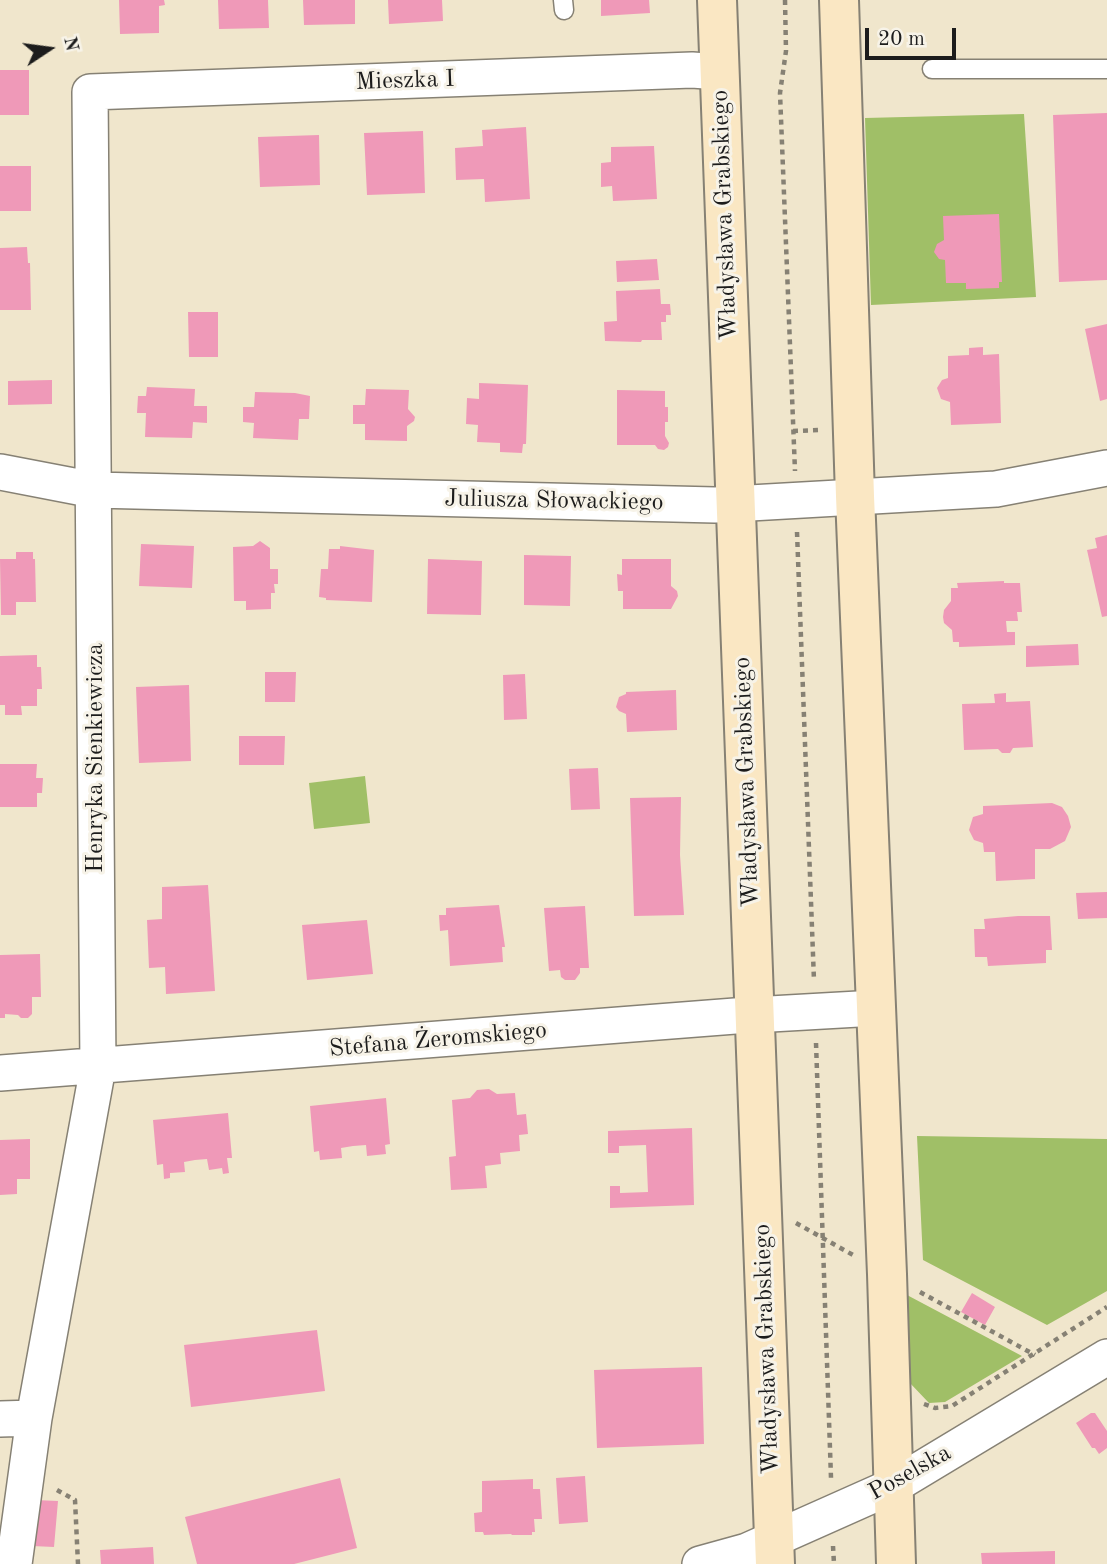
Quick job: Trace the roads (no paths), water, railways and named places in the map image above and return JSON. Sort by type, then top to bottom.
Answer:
[{"type":"street","name":"Władysława Grabskiego","points":[[717,0],[775,1552]]},
{"type":"street","points":[[839,0],[855,496],[876,1008],[901,1282],[892,1486],[895,1564]]},
{"type":"street","name":"Mieszka I","points":[[90,92],[692,70],[720,72]]},
{"type":"street","name":"Henryka Sienkiewicza","points":[[14,1564],[26,1471],[17,1418],[98,1067],[90,92]]},
{"type":"street","name":"Juliusza Słowackiego","points":[[0,472],[94,490],[688,504],[996,489],[1107,468]]},
{"type":"street","name":"Stefana Żeromskiego","points":[[0,1073],[876,1008]]},
{"type":"street","name":"Poselska","points":[[701,1564],[747,1551],[775,1552],[832,1514],[892,1486],[1107,1357]]},
{"type":"lane","points":[[932,69],[1107,69]]}]
